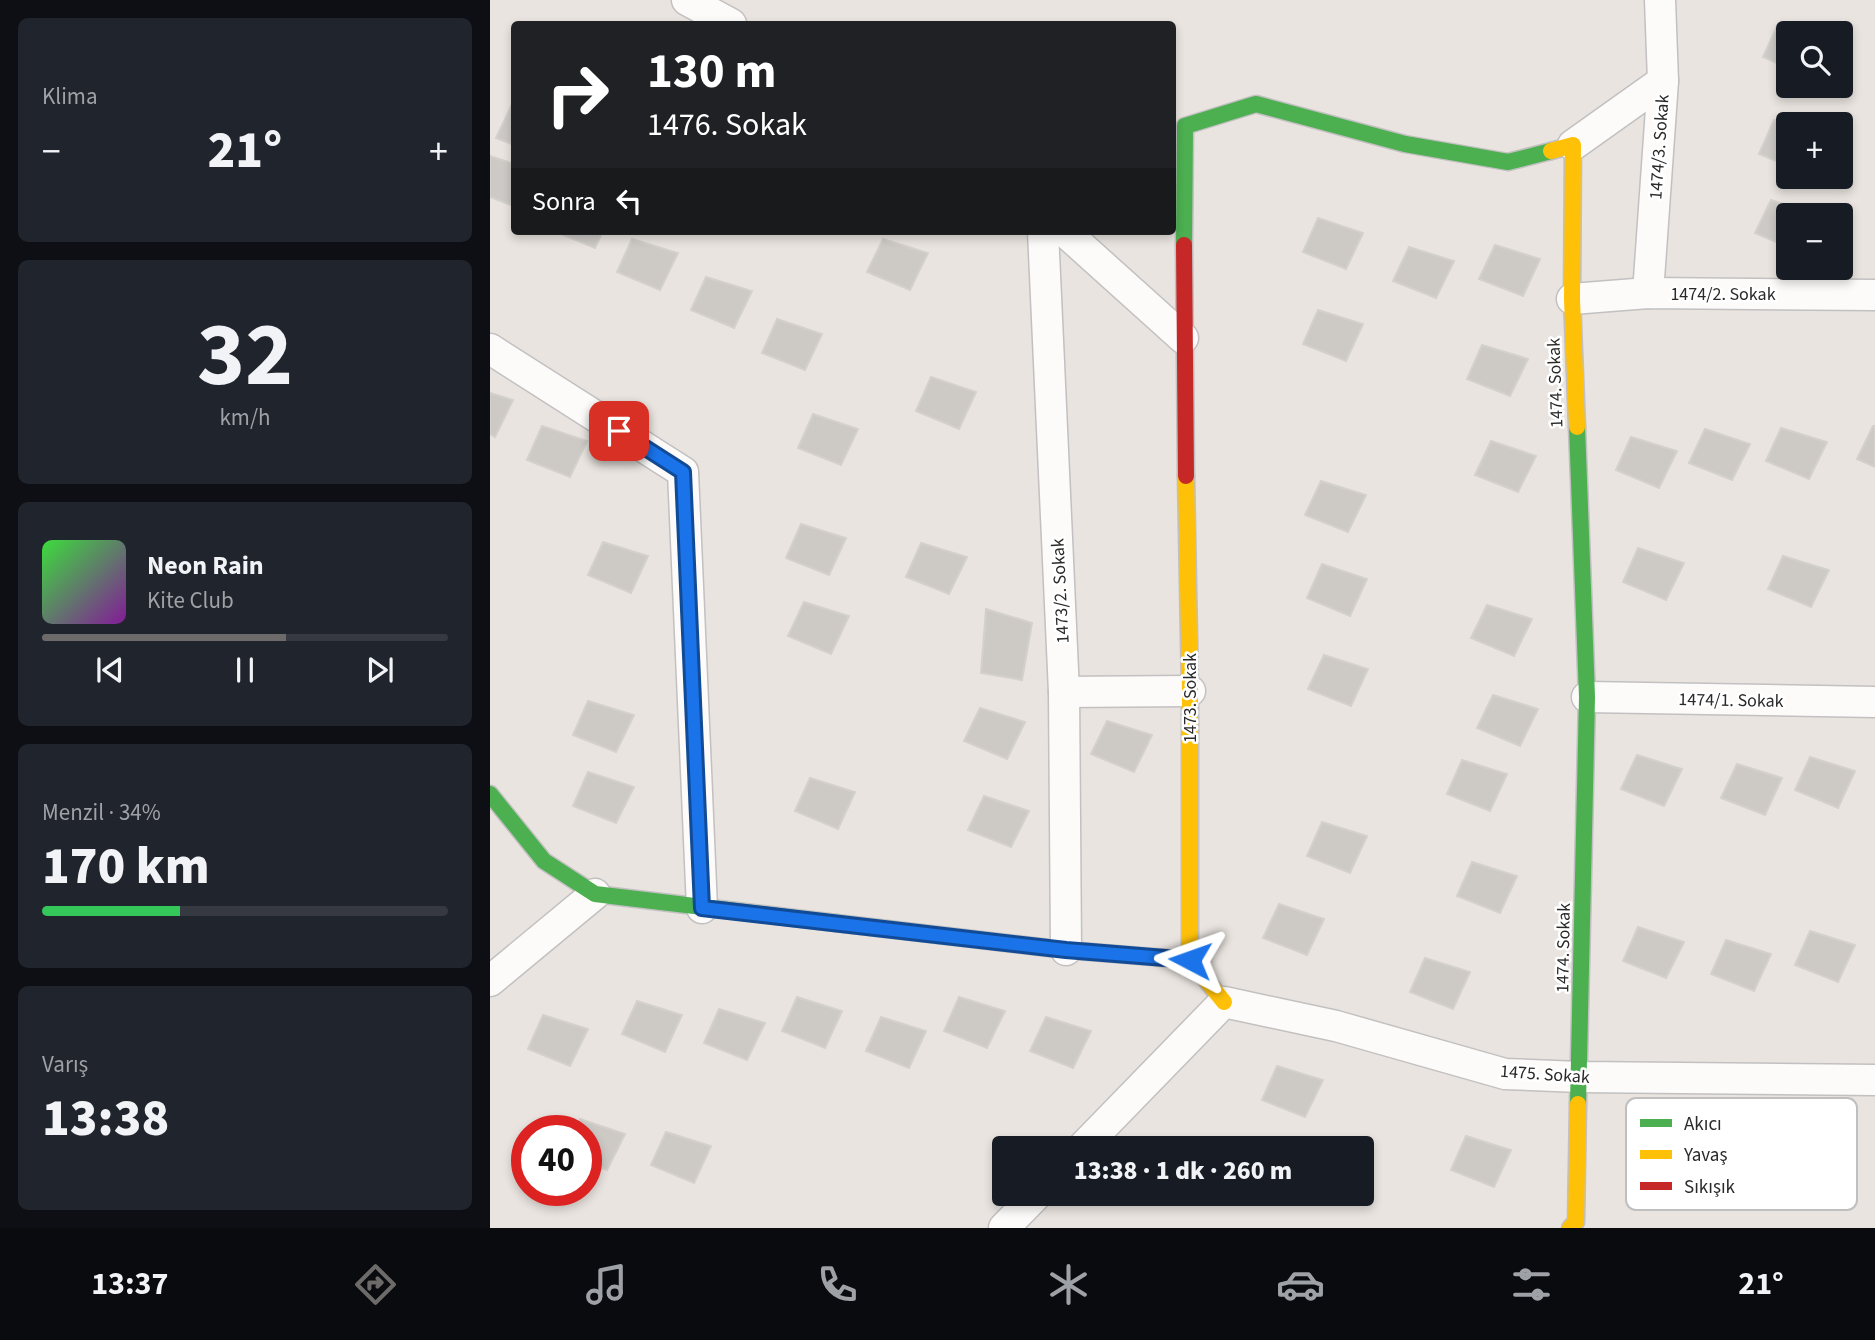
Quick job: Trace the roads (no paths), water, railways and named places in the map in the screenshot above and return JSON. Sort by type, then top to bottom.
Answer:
[{"type":"street","points":[[687,0],[726,21]]},
{"type":"street","name":"1474/3. Sokak","points":[[1648,293],[1663,81],[1660,0]]},
{"type":"street","points":[[1183,338],[1185,126],[1256,104],[1405,144],[1508,162],[1573,145],[1663,81]]},
{"type":"street","name":"1474. Sokak","points":[[1570,1228],[1576,1222],[1587,698],[1572,299],[1573,145]]},
{"type":"street","name":"1473/2. Sokak","points":[[1043,235],[1064,692],[1066,950]]},
{"type":"street","points":[[1068,235],[1183,338]]},
{"type":"street","name":"1474/2. Sokak","points":[[1572,299],[1648,293],[1875,295]]},
{"type":"street","name":"1473. Sokak","points":[[1183,338],[1190,691],[1190,960]]},
{"type":"street","points":[[490,349],[683,472],[702,908]]},
{"type":"street","points":[[1064,692],[1190,691]]},
{"type":"street","name":"1474/1. Sokak","points":[[1587,698],[1875,702]]},
{"type":"street","points":[[490,794],[544,861],[595,894],[1066,950],[1190,960],[1224,1002],[1094,1136]]},
{"type":"street","points":[[490,981],[595,894]]},
{"type":"street","name":"1475. Sokak","points":[[1224,1002],[1336,1026],[1505,1074],[1875,1080]]},
{"type":"street","points":[[1004,1228],[1025,1206]]}]
